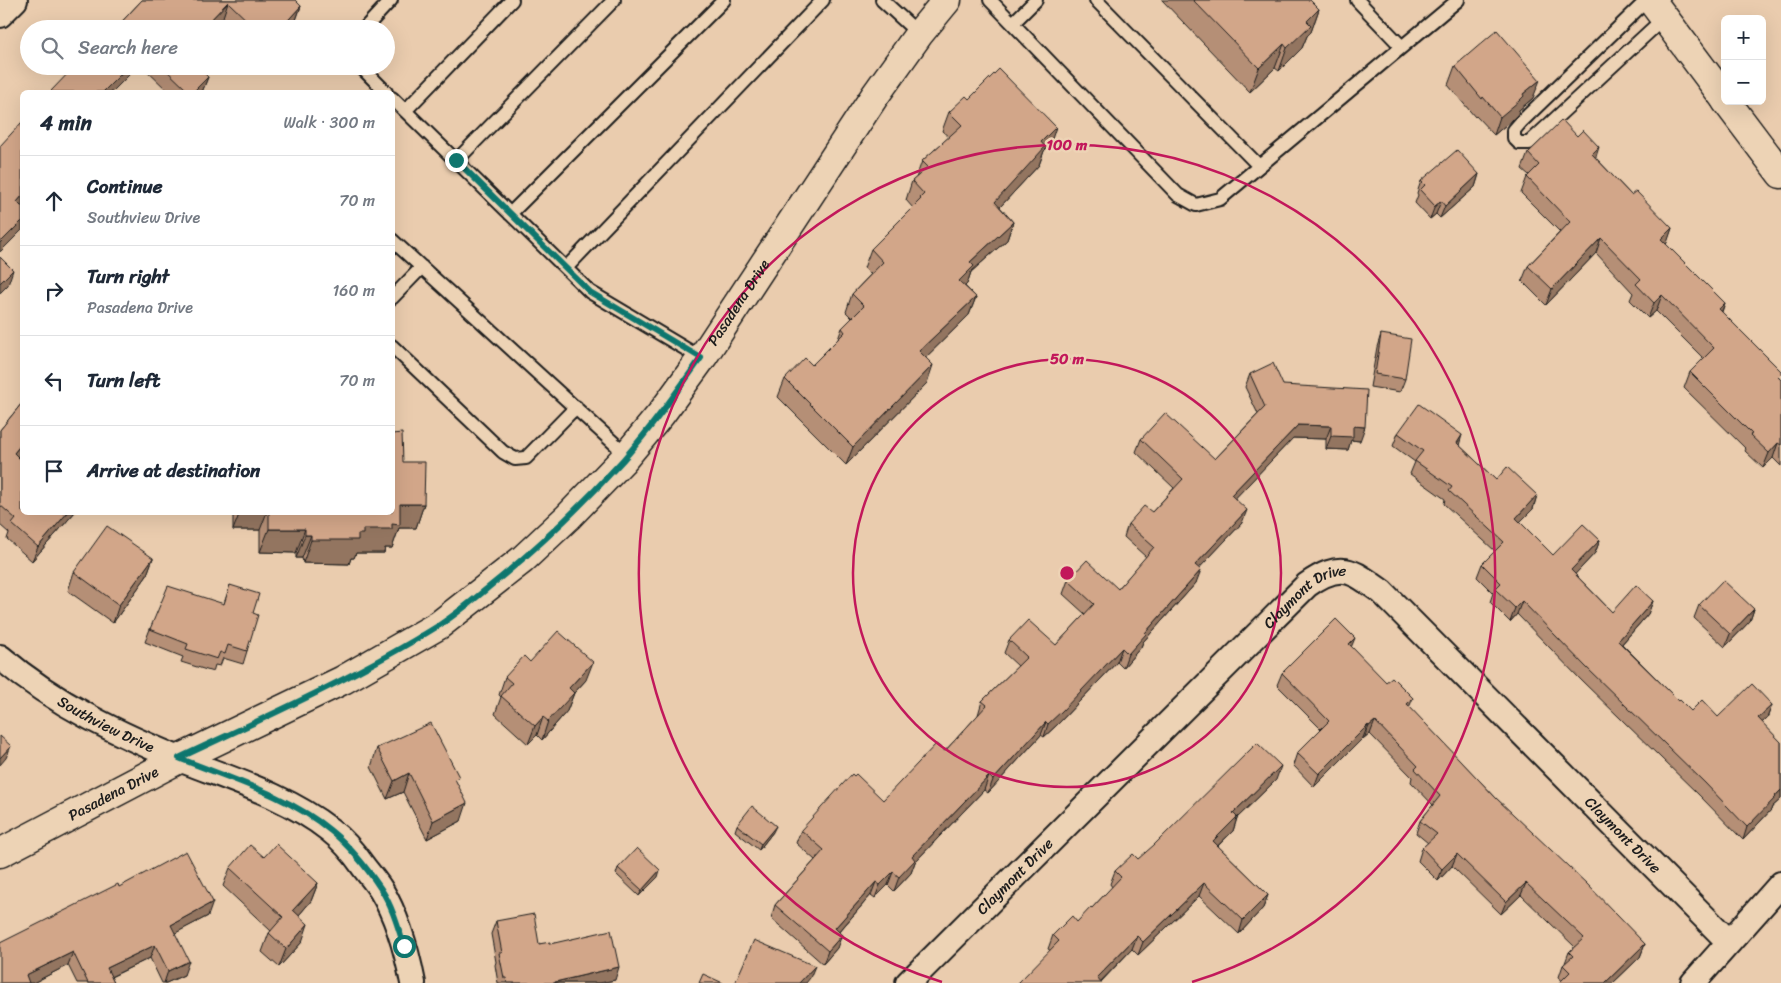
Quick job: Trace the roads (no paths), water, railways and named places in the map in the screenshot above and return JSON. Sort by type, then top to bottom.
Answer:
[{"type":"street","points":[[0,15],[15,0]]},
{"type":"street","name":"Pasadena Drive","points":[[0,853],[179,758],[343,680],[439,626],[522,560],[568,517],[627,455],[660,414],[701,358],[874,96],[919,34],[947,0]]},
{"type":"street","points":[[1654,6],[1721,93]]},
{"type":"street","points":[[1730,105],[1781,174]]},
{"type":"street","name":"Claymont Drive","points":[[908,983],[1307,585],[1318,578],[1339,570],[1350,571],[1360,575],[1382,592],[1730,942]]},
{"type":"street","name":"Southview Drive","points":[[0,657],[22,676],[57,700],[94,720],[283,801],[331,830],[351,850],[381,890],[394,917],[404,946],[413,983]]},
{"type":"street","points":[[1693,983],[1781,884]]},
{"type":"lane","points":[[372,20],[391,0]]},
{"type":"lane","points":[[405,111],[512,0]]},
{"type":"lane","points":[[456,160],[614,0]]},
{"type":"lane","points":[[510,214],[724,0]]},
{"type":"lane","points":[[566,268],[823,0]]},
{"type":"lane","points":[[882,0],[919,34]]},
{"type":"lane","points":[[990,0],[1178,195],[1196,205],[1220,199],[1458,0]]},
{"type":"lane","points":[[1013,23],[1036,0]]},
{"type":"lane","points":[[1096,0],[1259,166]]},
{"type":"lane","points":[[1358,0],[1402,47]]},
{"type":"lane","points":[[1654,6],[1529,143],[1519,143],[1514,138],[1514,130],[1521,122],[1654,6]]},
{"type":"lane","points":[[369,75],[384,90]]},
{"type":"lane","points":[[395,101],[590,292],[701,358]]},
{"type":"lane","points":[[395,243],[627,455]]},
{"type":"lane","points":[[395,295],[422,267]]},
{"type":"lane","points":[[395,349],[504,452],[515,459],[526,458],[576,408]]}]
